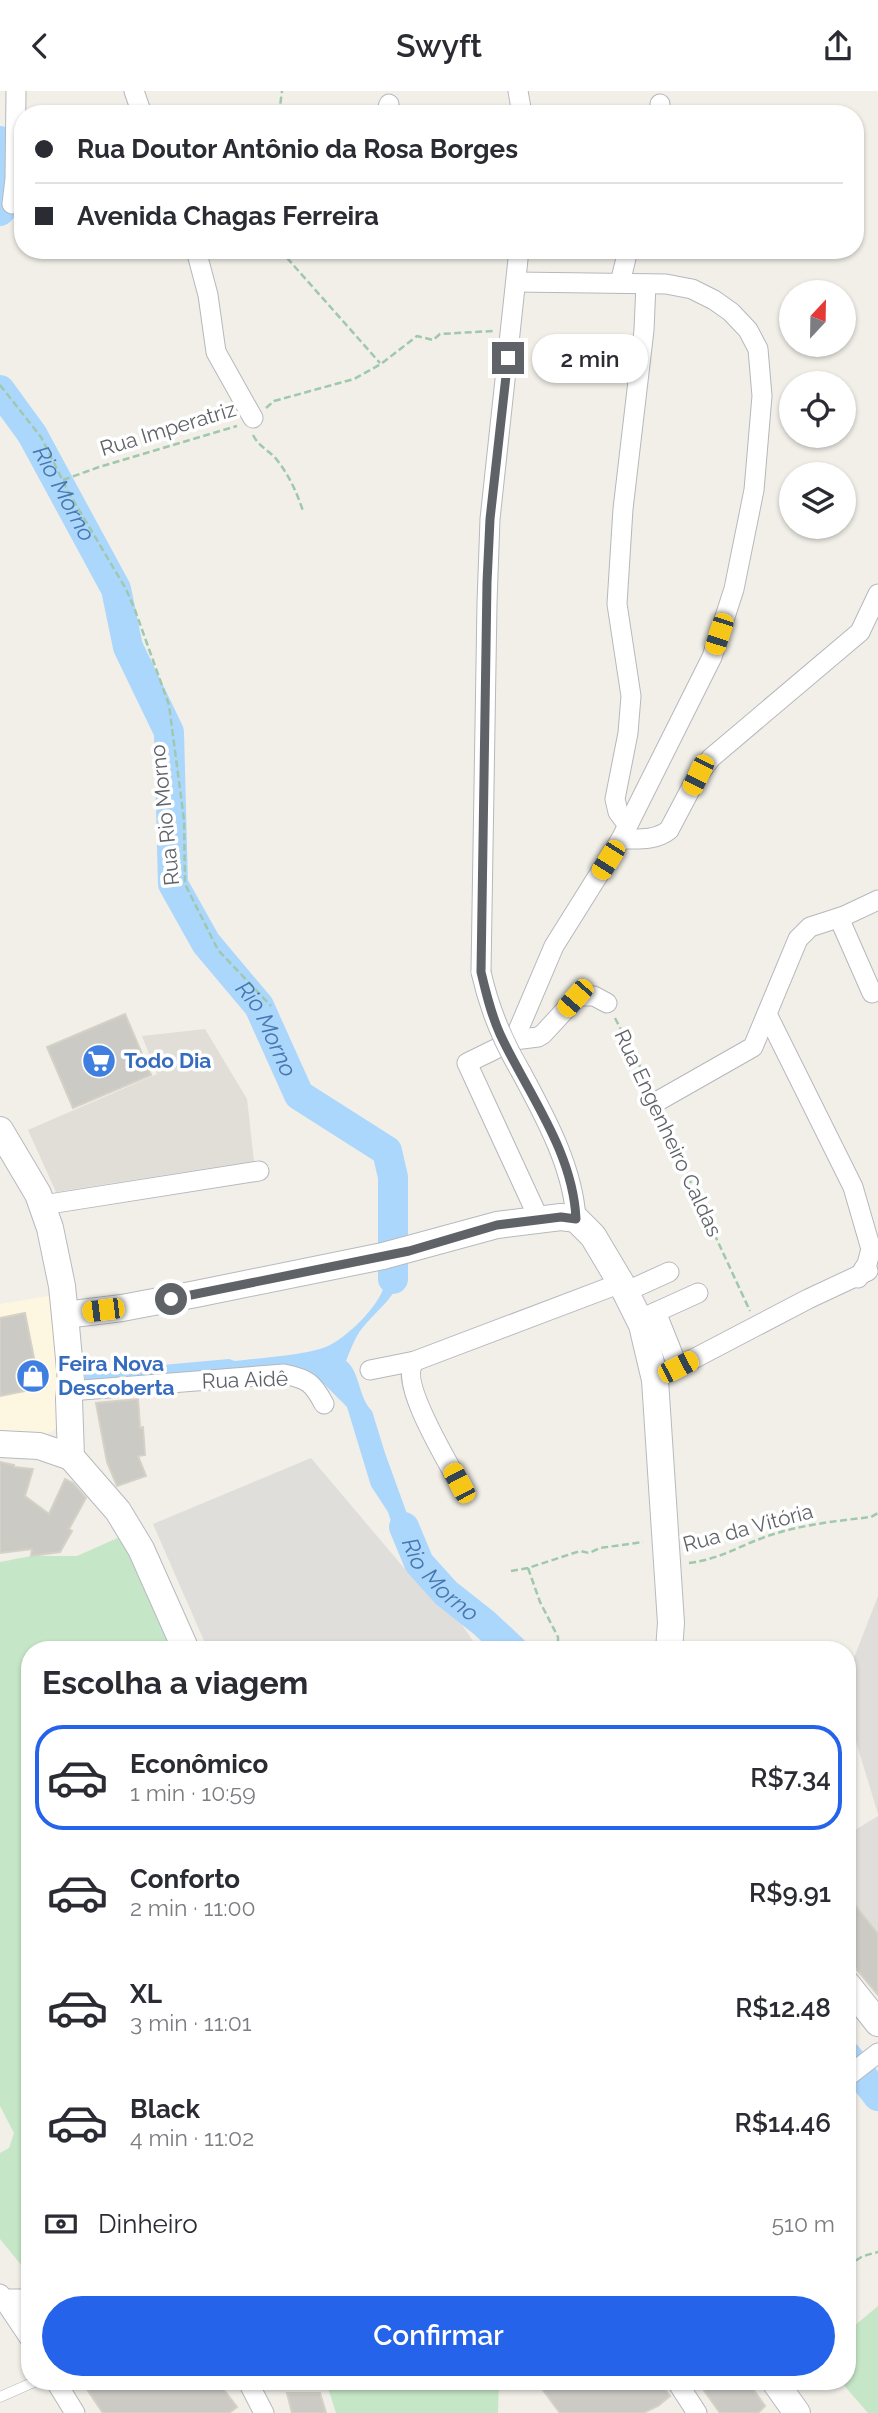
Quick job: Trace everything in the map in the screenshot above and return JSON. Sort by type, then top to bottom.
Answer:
[{"type":"street","points":[[12,204],[14,188]]},
{"type":"street","points":[[198,259],[208,295],[216,352],[250,420]]},
{"type":"street","points":[[518,259],[490,519],[481,972],[490,1010],[522,1072],[569,1176],[576,1219]]},
{"type":"street","points":[[620,283],[626,259]]},
{"type":"street","points":[[516,282],[666,284],[692,289],[731,311],[748,330],[758,349],[762,396],[754,490],[734,589],[712,657],[624,832],[554,946],[514,1041],[467,1063],[539,1219]]},
{"type":"street","points":[[624,832],[615,799],[628,733],[631,696],[617,604],[623,509],[644,330],[646,284]]},
{"type":"street","points":[[624,832],[649,839],[669,830],[698,775],[711,758],[860,632],[878,594]]},
{"type":"street","points":[[658,1101],[753,1047],[798,939],[810,927],[839,918],[878,899]]},
{"type":"street","points":[[839,918],[872,993]]},
{"type":"street","name":"Rua Engenheiro Caldas","points":[[514,1041],[543,1034],[578,996],[594,996],[607,1003]]},
{"type":"street","points":[[767,1014],[853,1187],[871,1249],[867,1264],[858,1278]]},
{"type":"street","points":[[0,1131],[43,1205],[53,1240],[65,1315],[71,1457]]},
{"type":"street","points":[[43,1205],[260,1171]]},
{"type":"street","points":[[65,1315],[159,1301],[396,1253],[479,1229],[561,1217],[576,1219],[593,1236],[623,1287],[648,1316],[678,1367],[817,1295],[858,1278],[878,1265]]},
{"type":"street","points":[[370,1370],[415,1361],[669,1272]]},
{"type":"street","points":[[648,1316],[698,1293]]},
{"type":"street","points":[[648,1316],[667,1553],[670,1641]]},
{"type":"street","points":[[415,1361],[410,1371],[415,1393],[459,1483]]},
{"type":"street","name":"Rua Aidê","points":[[70,1391],[284,1374],[305,1379],[317,1390],[324,1405]]},
{"type":"street","points":[[0,1444],[39,1446],[71,1457],[124,1520],[141,1549],[182,1641]]},
{"type":"street","points":[[856,1995],[878,2023]]},
{"type":"street","points":[[856,2069],[878,2053]]},
{"type":"street","points":[[2,2297],[21,2298]]},
{"type":"street","points":[[2,2297],[21,2326]]},
{"type":"street","points":[[61,2390],[75,2413]]},
{"type":"street","points":[[252,2390],[264,2413]]},
{"type":"street","points":[[680,2390],[689,2410]]},
{"type":"street","points":[[781,2390],[797,2413]]},
{"type":"lane","points":[[0,2397],[21,2388]]},
{"type":"path","points":[[288,259],[381,364]]},
{"type":"path","name":"Rua Imperatriz","points":[[62,480],[250,420],[274,401],[354,379],[381,364],[417,336],[433,340],[440,334],[511,331]]},
{"type":"path","name":"Rua Rio Morno","points":[[0,385],[41,437],[62,480],[126,590],[169,705],[184,820],[185,884],[218,950],[271,1006]]},
{"type":"path","points":[[250,420],[258,444],[276,458],[297,491],[303,511]]},
{"type":"path","name":"Rua Engenheiro Caldas","points":[[607,1003],[658,1101],[693,1188],[758,1327]]},
{"type":"path","name":"Rua da Vitória","points":[[511,1571],[580,1551],[589,1553],[600,1548],[624,1544],[667,1553],[720,1557],[766,1537],[814,1525],[871,1517],[878,1513]]},
{"type":"path","points":[[528,1568],[558,1641]]},
{"type":"path","points":[[856,2260],[878,2252]]},
{"type":"shaded area","points":[[205,1029],[247,1099],[254,1161],[56,1192],[28,1130],[157,1074],[142,1036]]},
{"type":"shaded area","name":"Feira Nova Descoberta","points":[[55,1295],[62,1422],[40,1438],[0,1437],[0,1304]]},
{"type":"shaded area","points":[[311,1458],[410,1575],[415,1571],[446,1601],[473,1641],[204,1641],[153,1524]]},
{"type":"shaded area","points":[[878,1596],[878,1814],[856,1742],[856,1653]]},
{"type":"shaded area","points":[[878,1816],[878,1995],[856,1969],[856,1829]]},
{"type":"green space","points":[[122,1536],[170,1641],[21,1641],[21,2265],[0,2239],[0,2153],[9,2148],[14,2133],[0,2106],[0,1562],[31,1556],[77,1556]]},
{"type":"green space","points":[[878,2306],[878,2413],[868,2413],[848,2390],[856,2390],[856,2324]]},
{"type":"green space","points":[[329,2390],[499,2390],[498,2413],[336,2413]]},
{"type":"water","points":[[405,1263],[398,1285],[360,1331],[346,1361],[351,1365],[364,1399],[372,1411],[423,1558],[417,1567],[371,1486],[347,1407],[314,1374],[287,1368],[86,1383],[84,1372],[229,1359],[235,1361],[298,1354],[330,1345],[362,1320],[376,1302],[384,1286],[387,1265]]},
{"type":"building","name":"Todo Dia","points":[[125,1014],[151,1075],[73,1108],[47,1047]]},
{"type":"building","points":[[25,1313],[40,1388],[0,1396],[0,1318]]},
{"type":"building","points":[[138,1399],[145,1455],[138,1456],[146,1476],[117,1486],[107,1462],[96,1403]]},
{"type":"building","points":[[0,1462],[33,1469],[25,1496],[49,1514],[65,1479],[73,1483],[86,1498],[60,1552],[31,1556],[32,1549],[0,1553]]},
{"type":"building","points":[[856,1906],[878,1934],[878,1995],[856,1969]]},
{"type":"building","points":[[87,2390],[224,2390],[237,2407],[229,2413],[103,2413]]},
{"type":"building","points":[[543,2390],[666,2390],[670,2396],[643,2413],[560,2413]]},
{"type":"building","points":[[704,2390],[754,2390],[765,2406],[758,2413],[720,2413]]},
{"type":"building","points":[[287,2393],[320,2393],[326,2413],[292,2413]]},
{"type":"waterway","name":"Rio Morno","points":[[0,141],[4,206],[0,211]]},
{"type":"waterway","name":"Rio Morno","points":[[0,390],[32,434],[116,589],[128,647],[169,732],[173,884],[206,943],[259,1006],[299,1095],[387,1151],[393,1177],[393,1279]]},
{"type":"waterway","name":"Rio Morno","points":[[404,1527],[419,1563],[446,1593],[503,1641]]},
{"type":"waterway","name":"Rio Morno","points":[[856,2068],[878,2096]]},
{"type":"place","name":"Todo Dia","points":[[99,1061]]},
{"type":"place","name":"Feira Nova Descoberta","points":[[33,1376]]},
{"type":"route","points":[[171,1299],[409,1251],[497,1225],[561,1217],[576,1219],[569,1176],[533,1093],[490,1010],[481,972],[486,603],[490,519],[508,358]]}]
